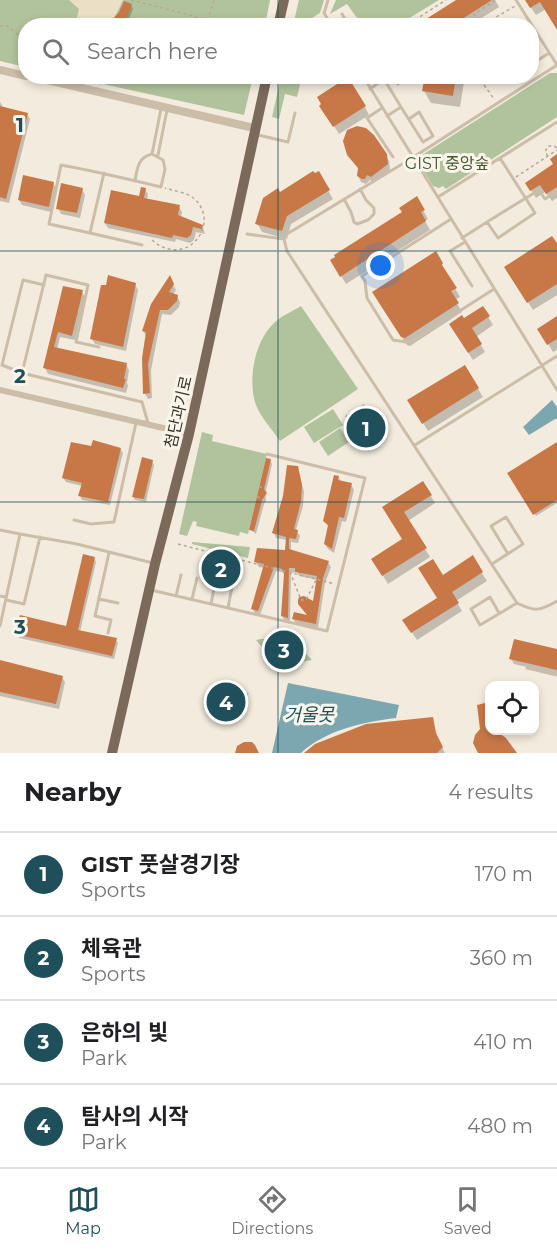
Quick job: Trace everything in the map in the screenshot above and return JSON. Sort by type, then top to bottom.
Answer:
[{"type":"main road","points":[[280,18],[284,0]]},
{"type":"main road","name":"첨단과기로","points":[[112,753],[155,564],[189,434],[265,84]]},
{"type":"street","points":[[0,70],[18,74]]},
{"type":"street","points":[[62,84],[254,131]]},
{"type":"street","points":[[0,390],[189,434]]},
{"type":"lane","points":[[327,18],[324,13],[328,0]]},
{"type":"lane","points":[[517,2],[527,18]]},
{"type":"lane","points":[[342,14],[344,18]]},
{"type":"lane","points":[[539,37],[557,65],[539,77]]},
{"type":"lane","points":[[539,59],[549,53]]},
{"type":"lane","points":[[368,84],[557,390]]},
{"type":"lane","points":[[370,88],[377,84]]},
{"type":"lane","points":[[387,84],[423,142],[433,136],[418,112],[409,119]]},
{"type":"lane","points":[[528,84],[287,234],[284,239],[287,251],[518,603],[531,610],[544,608],[557,601]]},
{"type":"lane","points":[[387,116],[401,107]]},
{"type":"lane","points":[[152,154],[164,108]]},
{"type":"lane","points":[[158,155],[164,108]]},
{"type":"lane","points":[[382,108],[367,118],[393,157]]},
{"type":"lane","points":[[254,131],[288,142],[295,112]]},
{"type":"lane","points":[[438,197],[557,122]]},
{"type":"lane","points":[[135,181],[140,160],[152,154],[158,155],[165,164],[161,187],[61,165],[50,224],[142,246]]},
{"type":"lane","points":[[487,222],[498,238],[535,213],[500,158]]},
{"type":"lane","points":[[90,233],[104,173]]},
{"type":"lane","points":[[344,199],[354,222],[357,224],[368,220],[374,214],[374,208],[360,189]]},
{"type":"lane","points":[[472,286],[450,251],[487,222],[539,190],[545,199],[557,191]]},
{"type":"lane","points":[[451,219],[362,276],[367,297],[372,306],[393,340],[406,342],[414,340],[494,289]]},
{"type":"lane","points":[[247,234],[284,239]]},
{"type":"lane","points":[[22,373],[46,275],[88,285],[76,342],[99,347]]},
{"type":"lane","points":[[44,285],[23,280],[2,364],[22,373],[142,402],[148,424]]},
{"type":"lane","points":[[415,445],[557,356]]},
{"type":"lane","points":[[74,520],[91,524],[114,522],[137,422]]},
{"type":"lane","points":[[149,589],[327,631],[365,478],[267,454]]},
{"type":"lane","points":[[492,564],[508,554],[523,544],[506,517],[491,526],[508,554]]},
{"type":"lane","points":[[0,530],[110,552],[155,564]]},
{"type":"lane","points":[[0,626],[20,534]]},
{"type":"lane","points":[[0,596],[24,604],[40,537]]},
{"type":"lane","points":[[108,633],[111,620],[94,616],[110,552]]},
{"type":"lane","points":[[176,596],[181,575]]},
{"type":"lane","points":[[192,599],[197,578]]},
{"type":"lane","points":[[211,603],[215,582]]},
{"type":"lane","points":[[228,608],[232,587]]},
{"type":"lane","points":[[499,613],[489,597],[471,609],[480,625],[518,603]]},
{"type":"lane","points":[[99,599],[118,603]]},
{"type":"lane","points":[[527,668],[557,675]]},
{"type":"path","points":[[131,0],[204,18]]},
{"type":"path","points":[[208,18],[214,0]]},
{"type":"path","points":[[419,18],[446,0]]},
{"type":"path","points":[[476,18],[474,14],[496,0]]},
{"type":"path","points":[[494,18],[517,2]]},
{"type":"path","points":[[0,26],[7,26],[18,35]]},
{"type":"path","points":[[483,84],[497,104]]},
{"type":"path","points":[[513,179],[548,156],[557,149],[554,146],[548,146],[545,152],[548,156]]},
{"type":"path","points":[[152,240],[168,250],[187,248],[201,235],[204,225],[204,216],[194,199],[186,193],[161,187]]},
{"type":"path","points":[[259,487],[264,488]]},
{"type":"path","points":[[257,497],[263,498]]},
{"type":"path","points":[[178,544],[339,585]]},
{"type":"path","points":[[290,572],[301,600],[306,600],[316,579]]},
{"type":"green space","points":[[0,0],[270,0],[266,18],[18,18],[18,65],[0,61]]},
{"type":"green space","points":[[299,0],[324,0],[320,13],[312,18],[295,18]]},
{"type":"green space","points":[[336,0],[439,0],[409,18],[357,18],[347,4],[330,14]]},
{"type":"green space","name":"GIST 중앙숲","points":[[550,73],[557,73],[557,117],[446,189],[443,186],[439,188],[433,186],[419,164],[422,155],[533,84],[539,84],[539,80]]},
{"type":"green space","points":[[103,84],[251,84],[244,115]]},
{"type":"green space","points":[[279,84],[299,84],[297,97],[285,94],[279,119],[272,117]]},
{"type":"green space","points":[[301,306],[358,389],[280,441],[255,402],[253,371],[258,349],[267,331],[280,318]]},
{"type":"green space","points":[[364,404],[386,439],[368,451],[345,416]]},
{"type":"green space","points":[[333,409],[343,425],[314,443],[304,427]]},
{"type":"green space","points":[[340,428],[349,442],[328,456],[319,442]]},
{"type":"green space","points":[[202,432],[213,435],[212,441],[267,454],[248,534],[240,532],[239,536],[196,526],[197,522],[193,521],[187,536],[179,534]]},
{"type":"green space","points":[[192,542],[250,547],[248,558],[192,544]]},
{"type":"green space","points":[[276,639],[290,643],[301,649],[312,660],[296,662],[281,659],[268,652],[256,640]]},
{"type":"green space","points":[[231,692],[249,693],[241,701],[231,706],[209,706],[214,699]]},
{"type":"shaded area","points":[[69,0],[123,0],[114,18],[77,18],[79,9]]},
{"type":"water","points":[[552,400],[557,407],[557,419],[529,435],[523,427]]},
{"type":"water","name":"거울못","points":[[288,683],[399,705],[396,718],[346,728],[322,738],[301,753],[272,753]]},
{"type":"building","points":[[456,0],[492,0],[464,18],[428,18]]},
{"type":"building","points":[[525,0],[557,0],[557,30],[540,2],[530,8]]},
{"type":"building","points":[[124,1],[132,4],[126,18],[114,18]]},
{"type":"building","points":[[337,84],[352,84],[366,106],[333,127],[319,106],[321,104],[317,97]]},
{"type":"building","points":[[423,84],[455,84],[453,96],[422,91]]},
{"type":"building","points":[[0,106],[28,113],[6,199],[0,197]]},
{"type":"building","points":[[357,126],[366,128],[374,135],[387,154],[388,164],[371,177],[367,175],[365,179],[357,176],[358,168],[347,155],[343,141],[347,130]]},
{"type":"building","points":[[557,154],[557,187],[546,194],[540,185],[530,191],[525,183],[553,164],[550,159]]},
{"type":"building","points":[[313,171],[315,173],[319,171],[330,190],[287,216],[282,231],[255,224],[263,198],[278,188],[280,192]]},
{"type":"building","points":[[23,175],[54,182],[49,207],[18,200]]},
{"type":"building","points":[[61,183],[83,188],[77,213],[56,209]]},
{"type":"building","points":[[141,187],[146,188],[144,198],[180,205],[178,215],[203,225],[202,229],[193,227],[191,235],[187,238],[173,235],[172,238],[104,223],[111,190],[139,196]]},
{"type":"building","points":[[417,196],[425,210],[421,212],[426,221],[340,277],[330,260],[335,257],[334,255],[402,212],[399,208]]},
{"type":"building","points":[[552,236],[557,243],[557,284],[527,303],[504,267]]},
{"type":"building","points":[[436,251],[457,288],[451,291],[459,303],[405,338],[401,337],[372,292]]},
{"type":"building","points":[[108,275],[136,283],[123,347],[90,339],[101,285],[106,285]]},
{"type":"building","points":[[170,275],[174,284],[169,292],[178,295],[177,301],[168,310],[160,310],[148,364],[150,393],[143,394],[142,358],[146,332],[142,331],[151,304]]},
{"type":"building","points":[[63,286],[83,290],[72,336],[58,332],[54,347],[127,363],[123,388],[43,368]]},
{"type":"building","points":[[483,306],[490,316],[472,328],[482,344],[468,353],[449,324],[462,315],[464,318]]},
{"type":"building","points":[[557,316],[557,339],[547,345],[537,329]]},
{"type":"building","points":[[465,365],[479,388],[422,424],[407,400]]},
{"type":"building","points":[[93,440],[121,448],[108,502],[78,496],[82,483],[62,478],[71,442],[91,446]]},
{"type":"building","points":[[557,442],[557,500],[533,515],[507,473]]},
{"type":"building","points":[[142,457],[153,460],[144,499],[132,497]]},
{"type":"building","points":[[266,458],[271,459],[264,489],[267,493],[262,500],[254,531],[249,530]]},
{"type":"building","points":[[287,465],[298,466],[302,485],[301,501],[294,529],[298,530],[296,539],[289,538],[289,549],[329,561],[323,578],[316,624],[292,619],[294,612],[307,615],[298,604],[298,600],[299,597],[304,596],[313,601],[317,576],[295,572],[295,568],[289,568],[288,618],[281,616],[284,574],[282,569],[274,567],[258,611],[251,609],[264,564],[254,562],[257,548],[285,550],[286,537],[272,533],[283,496]]},
{"type":"building","points":[[334,475],[339,476],[338,480],[352,483],[344,518],[339,517],[332,549],[324,544],[328,525],[323,521]]},
{"type":"building","points":[[423,481],[432,495],[404,512],[427,548],[382,576],[371,559],[402,539],[382,507]]},
{"type":"building","points":[[83,554],[95,557],[78,630],[117,638],[112,656],[15,634],[20,615],[66,626]]},
{"type":"building","points":[[473,555],[483,572],[452,592],[459,603],[411,633],[402,620],[437,598],[418,568],[433,559],[443,575]]},
{"type":"building","points":[[206,556],[240,563],[235,583],[202,575]]},
{"type":"building","points":[[514,639],[557,649],[557,670],[509,659]]},
{"type":"building","points":[[0,660],[63,676],[56,704],[0,692]]},
{"type":"building","points":[[485,703],[485,735],[502,735],[517,753],[478,753],[473,743],[480,729],[477,705]]},
{"type":"building","points":[[433,717],[436,733],[443,747],[437,753],[304,753],[315,744],[366,724]]},
{"type":"building","points":[[244,742],[252,742],[259,753],[235,753],[237,746]]},
{"type":"place","name":"GIST 풋살경기장","points":[[366,428]]},
{"type":"place","name":"체육관","points":[[221,569]]},
{"type":"place","name":"은하의 빛","points":[[284,650]]},
{"type":"place","name":"탐사의 시작","points":[[226,702]]}]
